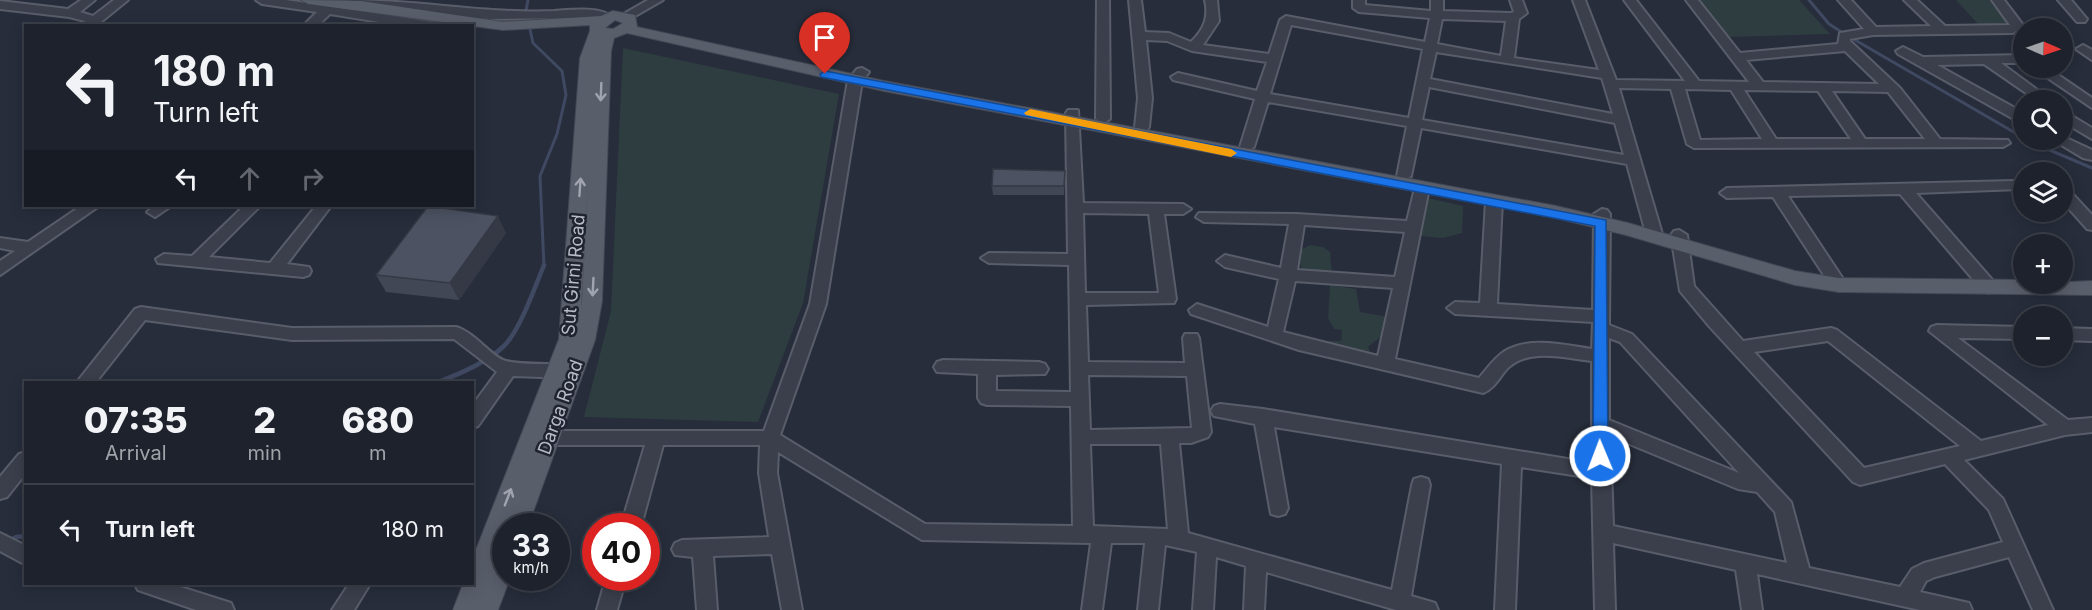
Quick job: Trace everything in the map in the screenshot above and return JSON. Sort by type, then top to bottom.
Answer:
[{"type":"main road","points":[[308,0],[354,3],[503,26],[579,21],[602,26]]},
{"type":"main road","points":[[354,3],[360,10],[444,24]]},
{"type":"main road","points":[[474,29],[504,33],[544,23],[602,26],[628,22],[858,76],[1422,188],[1602,219]]},
{"type":"main road","name":"Sut Girni Road","points":[[465,610],[540,438],[565,370],[572,324],[588,58],[602,26]]},
{"type":"main road","points":[[1073,117],[1103,119],[1404,176],[1602,219],[1653,232],[1795,278],[1985,281],[2092,288]]},
{"type":"main road","points":[[2073,276],[2092,276]]},
{"type":"main road","points":[[1985,281],[2013,277]]},
{"type":"main road","name":"Darga Road","points":[[520,513],[540,438]]},
{"type":"main road","points":[[486,610],[493,591]]},
{"type":"street","points":[[70,13],[89,0]]},
{"type":"street","points":[[0,5],[70,13],[91,23],[122,0]]},
{"type":"street","points":[[262,0],[326,11],[441,24]]},
{"type":"street","points":[[628,22],[657,0]]},
{"type":"street","points":[[1103,0],[1103,119]]},
{"type":"street","points":[[1135,0],[1145,98],[1143,127]]},
{"type":"street","points":[[1192,47],[1208,34],[1213,24],[1214,9],[1211,0]]},
{"type":"street","points":[[1359,0],[1359,8],[1407,14],[1437,7],[1513,17],[1521,13],[1516,0]]},
{"type":"street","points":[[1579,0],[1622,120],[1653,232]]},
{"type":"street","points":[[1630,0],[1695,86]]},
{"type":"street","points":[[1692,0],[1759,86]]},
{"type":"street","points":[[1844,0],[1874,32]]},
{"type":"street","points":[[1910,0],[1944,32]]},
{"type":"street","points":[[1737,57],[1848,39],[1874,32],[2013,29],[2017,25],[1998,0]]},
{"type":"street","points":[[2064,0],[2082,19]]},
{"type":"street","points":[[354,3],[464,14],[512,16],[544,23]]},
{"type":"street","points":[[1404,176],[1437,7]]},
{"type":"street","points":[[311,24],[326,11]]},
{"type":"street","points":[[1507,61],[1513,17]]},
{"type":"street","points":[[1247,147],[1286,20],[1609,80],[1695,86],[1891,88]]},
{"type":"street","points":[[1139,36],[1169,37],[1192,47],[1275,59]]},
{"type":"street","points":[[1848,39],[1936,143]]},
{"type":"street","points":[[1903,51],[2013,113]]},
{"type":"street","points":[[1921,61],[2013,59]]},
{"type":"street","points":[[1987,60],[2030,90]]},
{"type":"street","points":[[792,610],[768,473],[770,438],[818,304],[858,76]]},
{"type":"street","points":[[1178,77],[1264,97],[1415,121],[1635,161]]},
{"type":"street","points":[[2054,78],[2092,104]]},
{"type":"street","points":[[1423,82],[1622,120]]},
{"type":"street","points":[[1677,85],[1694,144],[2003,143]]},
{"type":"street","points":[[1735,86],[1771,143]]},
{"type":"street","points":[[1822,87],[1861,143]]},
{"type":"street","points":[[1073,117],[1081,437],[1093,534],[1092,610]]},
{"type":"street","points":[[2073,122],[2092,135]]},
{"type":"street","points":[[2073,147],[2092,155]]},
{"type":"street","points":[[1727,193],[2013,186]]},
{"type":"street","points":[[1385,364],[1422,188]]},
{"type":"street","points":[[1904,189],[1985,281]]},
{"type":"street","points":[[1777,192],[1835,279]]},
{"type":"street","points":[[1488,310],[1494,201]]},
{"type":"street","points":[[2073,202],[2089,219]]},
{"type":"street","points":[[0,269],[91,207]]},
{"type":"street","points":[[195,262],[251,207]]},
{"type":"street","points":[[275,268],[323,207]]},
{"type":"street","points":[[1076,208],[1183,208]]},
{"type":"street","points":[[1078,299],[1168,299],[1156,209]]},
{"type":"street","points":[[1204,217],[1297,219],[1414,227]]},
{"type":"street","points":[[1274,336],[1288,275],[1297,219]]},
{"type":"street","points":[[1602,219],[1600,424],[1605,610]]},
{"type":"street","points":[[1679,240],[1686,287],[1739,348],[1860,477],[2065,428],[2092,425]]},
{"type":"street","points":[[0,243],[30,248]]},
{"type":"street","points":[[989,258],[1075,260]]},
{"type":"street","points":[[164,259],[303,271]]},
{"type":"street","points":[[1225,261],[1288,275],[1402,283]]},
{"type":"street","points":[[1455,308],[1600,322],[1626,338],[1784,508],[1800,574]]},
{"type":"street","points":[[1197,310],[1299,344],[1483,386],[1505,359],[1517,352],[1538,350],[1600,356]]},
{"type":"street","points":[[87,381],[141,313],[292,334],[456,333],[468,337],[504,366],[565,370]]},
{"type":"street","points":[[2013,333],[1937,331],[2065,428]]},
{"type":"street","points":[[1739,348],[1831,334],[1978,449]]},
{"type":"street","points":[[2073,334],[2092,335]]},
{"type":"street","points":[[1081,437],[1191,436],[1202,432],[1191,338]]},
{"type":"street","points":[[474,418],[504,366]]},
{"type":"street","points":[[943,368],[1039,369]]},
{"type":"street","points":[[987,369],[987,398],[1080,399]]},
{"type":"street","points":[[1079,369],[1194,370]]},
{"type":"street","points":[[1220,411],[1263,416],[1601,472]]},
{"type":"street","points":[[1263,416],[1278,508]]},
{"type":"street","points":[[1600,424],[1745,483],[1761,484]]},
{"type":"street","points":[[1169,436],[1179,540]]},
{"type":"street","points":[[540,438],[770,438],[922,532],[1156,535],[1256,560],[1394,604],[1428,610]]},
{"type":"street","points":[[635,513],[656,438]]},
{"type":"street","points":[[1949,456],[1996,505],[2043,610]]},
{"type":"street","points":[[1505,610],[1512,458]]},
{"type":"street","points":[[0,491],[24,461]]},
{"type":"street","points":[[1394,604],[1421,484]]},
{"type":"street","points":[[1602,531],[1800,574],[1883,601],[1905,598],[1962,610]]},
{"type":"street","points":[[1148,610],[1156,535]]},
{"type":"street","points":[[0,541],[23,556]]},
{"type":"street","points":[[707,610],[692,549],[781,545]]},
{"type":"street","points":[[1203,610],[1207,546]]},
{"type":"street","points":[[1905,598],[1919,575],[1931,569],[2015,547]]},
{"type":"street","points":[[1254,610],[1256,560]]},
{"type":"street","points":[[1745,563],[1752,610]]},
{"type":"street","points":[[148,585],[224,610]]},
{"type":"street","points":[[342,610],[359,585]]},
{"type":"street","points":[[607,610],[612,591]]},
{"type":"shaded area","points":[[1699,0],[1799,0],[1830,34],[1729,37]]},
{"type":"shaded area","points":[[1956,0],[1989,0],[2011,23],[1978,24]]},
{"type":"shaded area","points":[[623,48],[839,94],[803,303],[758,422],[584,417],[611,311]]},
{"type":"shaded area","points":[[1423,197],[1463,206],[1462,233],[1443,238],[1420,236]]},
{"type":"shaded area","points":[[1310,245],[1323,247],[1330,252],[1332,275],[1303,274],[1297,252]]},
{"type":"shaded area","points":[[1330,285],[1356,289],[1360,312],[1389,317],[1384,334],[1368,347],[1371,354],[1329,348],[1328,341],[1341,341],[1342,330],[1334,329],[1328,318]]},
{"type":"building","points":[[993,169],[1065,171],[1064,186],[992,186]]},
{"type":"building","points":[[427,207],[498,216],[450,283],[376,275]]},
{"type":"waterway","points":[[528,0],[526,11],[533,43],[562,71],[566,95],[557,134],[540,176],[544,265]]},
{"type":"waterway","points":[[1809,0],[1829,24],[2013,132]]},
{"type":"waterway","points":[[2050,150],[2092,168]]},
{"type":"waterway","points":[[440,381],[473,367],[504,346],[521,319],[544,265]]},
{"type":"waterway","points":[[0,547],[16,537],[24,536]]},
{"type":"slow traffic","points":[[1030,113],[1231,153]]},
{"type":"route","points":[[825,74],[1039,114],[1207,149],[1556,212],[1602,223],[1600,456]]}]
